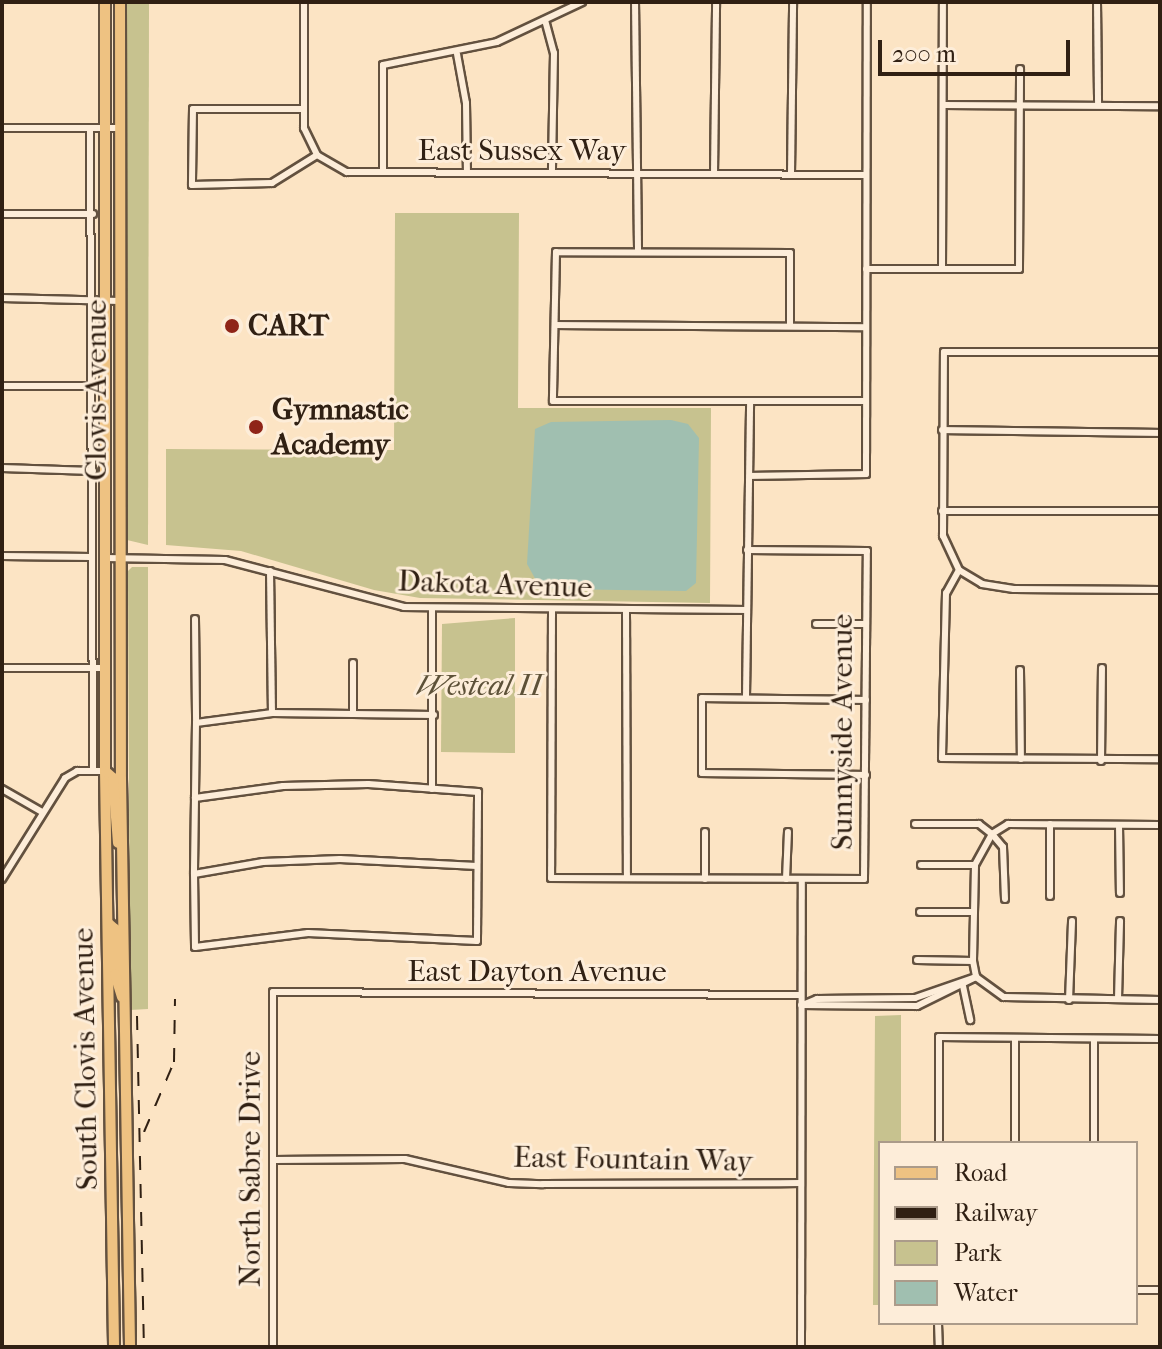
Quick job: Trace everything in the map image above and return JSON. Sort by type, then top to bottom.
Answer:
[{"type":"main road","name":"Clovis Avenue","points":[[99,770],[99,668],[105,558],[105,2]]},
{"type":"main road","name":"Clovis Avenue","points":[[120,2],[121,779]]},
{"type":"main road","name":"South Clovis Avenue","points":[[99,770],[107,869],[114,1347]]},
{"type":"main road","points":[[99,770],[113,778],[115,834],[122,853]]},
{"type":"main road","name":"South Clovis Avenue","points":[[121,779],[130,1347]]},
{"type":"main road","points":[[107,869],[112,873],[114,918],[123,924]]},
{"type":"main road","points":[[108,923],[115,930],[117,986],[125,1002]]},
{"type":"street","points":[[303,109],[193,109],[192,185],[272,183],[317,155],[306,137],[303,109],[304,2]]},
{"type":"street","points":[[383,172],[383,65],[457,54],[545,20],[582,2]]},
{"type":"street","points":[[635,2],[638,252]]},
{"type":"street","points":[[714,174],[716,2]]},
{"type":"street","points":[[791,174],[793,2]]},
{"type":"street","points":[[750,476],[866,474],[867,2]]},
{"type":"street","points":[[942,269],[943,2]]},
{"type":"street","points":[[1097,2],[1098,105]]},
{"type":"street","points":[[545,20],[554,53],[552,173]]},
{"type":"street","points":[[457,54],[466,103],[467,173]]},
{"type":"street","points":[[866,269],[1019,269],[1020,69]]},
{"type":"street","points":[[943,105],[1160,106]]},
{"type":"street","points":[[2,128],[120,128]]},
{"type":"street","points":[[2,668],[99,668],[91,557],[93,214],[90,128]]},
{"type":"street","name":"East Sussex Way","points":[[317,155],[341,172],[866,175]]},
{"type":"street","points":[[2,214],[93,214]]},
{"type":"street","points":[[790,325],[790,253],[556,252],[553,401],[866,401]]},
{"type":"street","points":[[2,298],[120,301]]},
{"type":"street","points":[[556,325],[866,327]]},
{"type":"street","points":[[1160,352],[944,352],[942,430],[943,536],[959,570],[982,584],[1014,589],[1160,590]]},
{"type":"street","points":[[2,386],[93,386]]},
{"type":"street","points":[[746,696],[750,402]]},
{"type":"street","points":[[942,430],[1160,433]]},
{"type":"street","points":[[2,468],[93,471]]},
{"type":"street","points":[[942,511],[1160,511]]},
{"type":"street","name":"Sunnyside Avenue","points":[[747,550],[867,551],[864,879],[802,880],[801,1347]]},
{"type":"street","points":[[2,556],[91,557]]},
{"type":"street","name":"Dakota Avenue","points":[[105,558],[225,560],[374,602],[432,610],[745,610]]},
{"type":"street","points":[[959,570],[946,593],[942,758],[1160,759]]},
{"type":"street","points":[[270,571],[272,713]]},
{"type":"street","points":[[552,609],[551,878],[802,880]]},
{"type":"street","points":[[432,610],[432,789]]},
{"type":"street","points":[[626,610],[627,878]]},
{"type":"street","points":[[195,619],[196,723],[195,798],[194,874],[195,947],[308,933],[477,941],[478,792],[283,786],[195,798]]},
{"type":"street","points":[[816,624],[866,624]]},
{"type":"street","points":[[353,663],[353,711]]},
{"type":"street","points":[[1101,761],[1102,668]]},
{"type":"street","points":[[1020,670],[1021,759]]},
{"type":"street","points":[[866,700],[746,696],[702,698],[702,773],[866,775]]},
{"type":"street","points":[[196,723],[272,713],[353,711],[434,715]]},
{"type":"street","points":[[2,878],[67,776],[99,770]]},
{"type":"street","points":[[2,789],[42,812]]},
{"type":"street","points":[[915,824],[979,824],[992,834],[1003,847],[1005,899]]},
{"type":"street","points":[[976,977],[973,961],[975,865],[992,834],[1008,824],[1160,825]]},
{"type":"street","points":[[1050,824],[1050,896]]},
{"type":"street","points":[[1119,825],[1120,893]]},
{"type":"street","points":[[705,832],[705,879]]},
{"type":"street","points":[[786,879],[788,832]]},
{"type":"street","points":[[194,874],[263,862],[340,859],[477,866]]},
{"type":"street","points":[[921,865],[975,865]]},
{"type":"street","points":[[920,912],[974,912]]},
{"type":"street","points":[[1069,1000],[1072,921]]},
{"type":"street","points":[[1118,999],[1120,921]]},
{"type":"street","points":[[917,960],[973,961]]},
{"type":"street","points":[[801,1005],[917,1006],[964,986],[976,977]]},
{"type":"street","points":[[801,1005],[817,999],[915,998],[960,979],[976,977],[1004,997],[1160,1000]]},
{"type":"street","points":[[960,979],[970,1020]]},
{"type":"street","name":"East Dayton Avenue","points":[[273,992],[801,995]]},
{"type":"street","name":"North Sabre Drive","points":[[273,992],[273,1347]]},
{"type":"street","points":[[939,1141],[939,1037],[1160,1039]]},
{"type":"street","points":[[1015,1038],[1015,1141]]},
{"type":"street","points":[[1094,1039],[1094,1141]]},
{"type":"street","name":"East Fountain Way","points":[[274,1160],[405,1159],[509,1183],[801,1183]]},
{"type":"street","points":[[1138,1290],[1160,1290]]},
{"type":"street","points":[[938,1325],[939,1347]]},
{"type":"green space","points":[[127,2],[149,2],[148,545],[127,540]]},
{"type":"green space","points":[[395,213],[519,213],[518,408],[711,408],[710,603],[420,598],[374,590],[241,551],[166,545],[166,449],[394,450]]},
{"type":"green space","points":[[132,567],[148,567],[148,1009],[130,1010],[128,571]]},
{"type":"green space","name":"Westcal II","points":[[515,618],[515,753],[441,752],[442,624]]},
{"type":"green space","points":[[901,1015],[901,1141],[878,1141],[878,1305],[873,1305],[875,1016]]},
{"type":"water","points":[[671,420],[688,424],[699,438],[696,583],[686,591],[554,589],[537,582],[527,564],[535,429],[551,422]]},
{"type":"railway","points":[[144,1132],[174,1062],[175,999]]},
{"type":"railway","points":[[137,1016],[144,1347]]},
{"type":"place","name":"CART","points":[[232,326]]},
{"type":"place","name":"Gymnastic Academy","points":[[256,427]]}]
